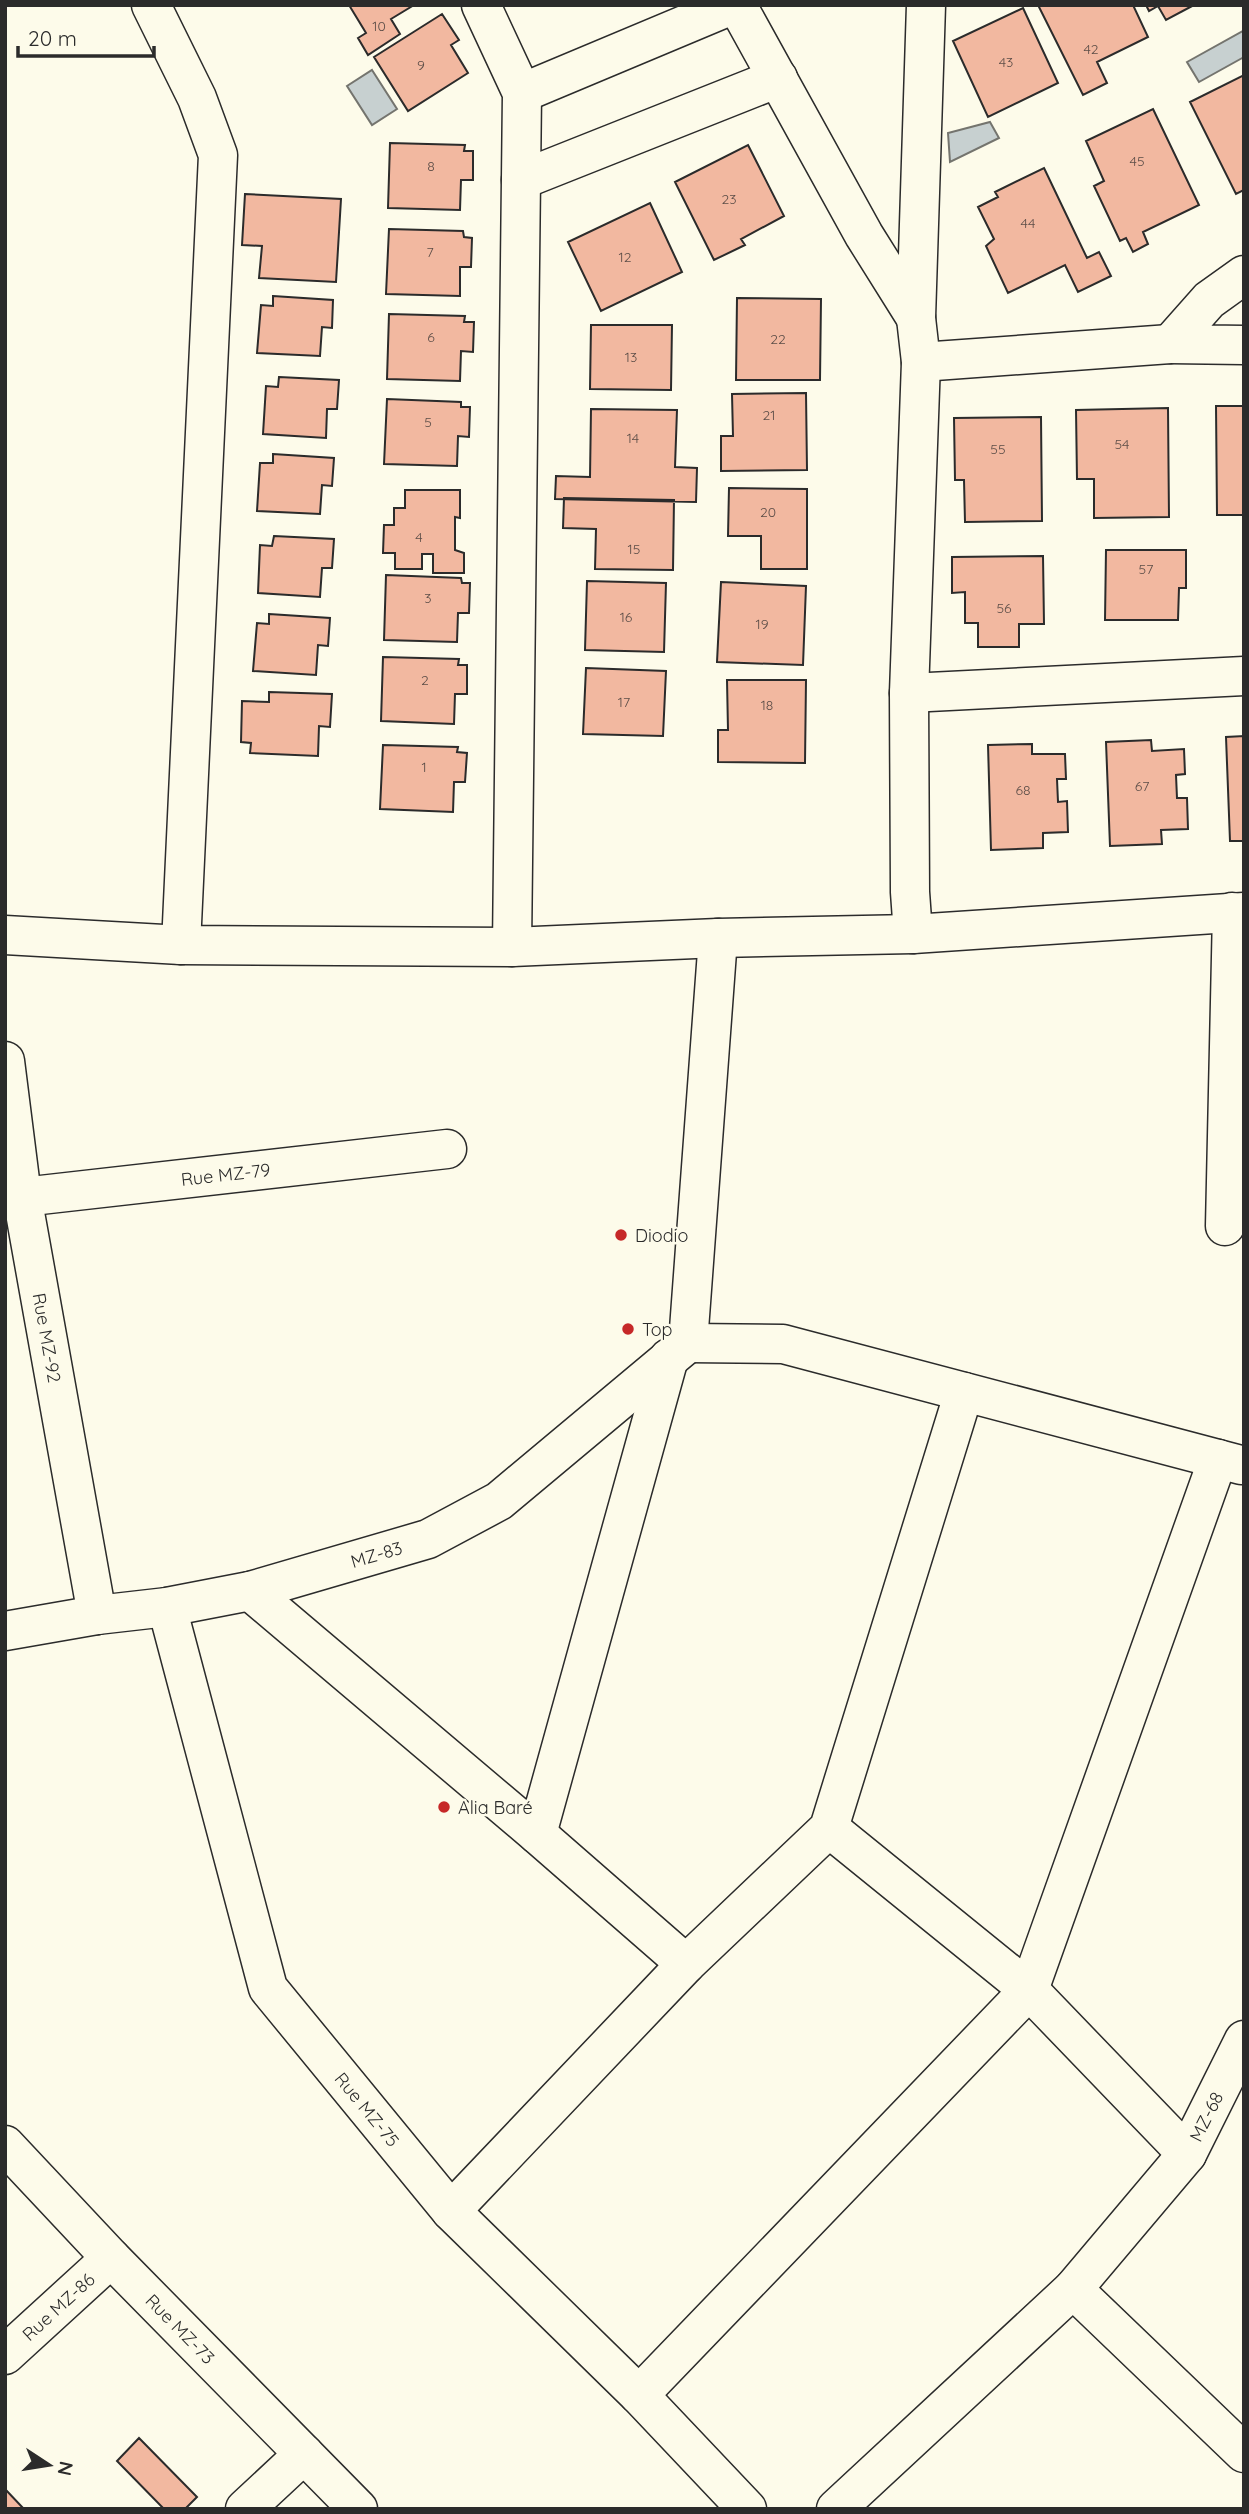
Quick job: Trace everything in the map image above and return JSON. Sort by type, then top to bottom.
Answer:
[{"type":"street","points":[[151,5],[197,97],[218,155],[180,945]]},
{"type":"street","points":[[481,5],[522,93],[512,947]]},
{"type":"street","points":[[522,93],[735,5],[864,235],[916,318]]},
{"type":"street","points":[[913,934],[910,892],[909,693],[921,362],[916,318],[926,5]]},
{"type":"street","points":[[521,180],[778,78]]},
{"type":"street","points":[[864,235],[886,229],[920,206]]},
{"type":"street","points":[[1170,344],[1209,300],[1244,275]]},
{"type":"street","points":[[921,362],[1170,344],[1244,345]]},
{"type":"street","points":[[909,693],[1244,676]]},
{"type":"street","points":[[5,935],[180,945],[512,947],[718,938],[913,934],[1238,912],[1226,1226]]},
{"type":"street","points":[[537,1834],[679,1350],[718,938]]},
{"type":"street","name":"Rue MZ-92","points":[[5,1061],[13,1197],[97,1615]]},
{"type":"street","name":"Rue MZ-79","points":[[13,1197],[447,1149]]},
{"type":"street","points":[[639,2395],[1029,1990],[1231,1463],[783,1344],[679,1350]]},
{"type":"street","name":"MZ-83","points":[[5,1631],[97,1615],[167,1607],[250,1591],[428,1539],[499,1501],[679,1350]]},
{"type":"street","points":[[451,2211],[686,1964],[829,1828],[964,1392]]},
{"type":"street","points":[[250,1591],[686,1964]]},
{"type":"street","name":"Rue MZ-75","points":[[167,1607],[268,1988],[451,2211],[639,2395],[747,2509]]},
{"type":"street","points":[[829,1828],[1029,1990],[1186,2154]]},
{"type":"street","name":"MZ-68","points":[[836,2509],[1073,2289],[1186,2154],[1244,2040]]},
{"type":"street","name":"Rue MZ-73","points":[[5,2145],[111,2258],[358,2509]]},
{"type":"street","name":"Rue MZ-86","points":[[5,2355],[111,2258]]},
{"type":"street","points":[[1073,2289],[1244,2453]]},
{"type":"street","points":[[245,2509],[304,2454]]},
{"type":"shaded area","points":[[1243,31],[1244,57],[1199,82],[1187,62]]},
{"type":"shaded area","points":[[372,70],[397,109],[372,125],[347,86]]},
{"type":"shaded area","points":[[990,122],[999,138],[950,162],[948,133]]},
{"type":"building","points":[[349,5],[414,5],[391,19],[400,34],[368,55],[358,38],[366,33]]},
{"type":"building","points":[[1038,5],[1133,5],[1148,37],[1097,62],[1107,83],[1083,95]]},
{"type":"building","points":[[1146,5],[1194,5],[1166,20],[1158,6],[1149,11]]},
{"type":"building","points":[[1023,8],[1058,83],[988,117],[953,41]]},
{"type":"building","points":[[442,14],[459,40],[451,45],[468,73],[408,111],[374,57]]},
{"type":"building","points":[[1244,75],[1244,190],[1236,194],[1190,102]]},
{"type":"building","points":[[1153,109],[1199,205],[1143,232],[1148,244],[1133,252],[1126,238],[1120,241],[1094,186],[1104,181],[1086,141]]},
{"type":"building","points":[[390,143],[465,145],[464,151],[473,151],[473,180],[461,180],[460,210],[388,208]]},
{"type":"building","points":[[748,145],[784,216],[741,239],[745,245],[714,260],[675,182]]},
{"type":"building","points":[[1044,168],[1087,258],[1099,252],[1111,276],[1078,292],[1065,265],[1008,293],[986,246],[994,239],[978,207],[998,197],[995,192]]},
{"type":"building","points":[[245,194],[341,199],[336,282],[259,278],[262,246],[242,245]]},
{"type":"building","points":[[650,203],[682,272],[601,311],[568,242]]},
{"type":"building","points":[[389,229],[463,231],[464,237],[472,238],[471,267],[460,267],[460,296],[386,294]]},
{"type":"building","points":[[273,296],[333,300],[332,328],[322,327],[320,356],[257,353],[261,305],[273,306]]},
{"type":"building","points":[[737,298],[821,299],[820,380],[736,380]]},
{"type":"building","points":[[389,314],[465,316],[464,322],[474,322],[473,352],[461,351],[460,381],[387,379]]},
{"type":"building","points":[[591,325],[672,325],[671,390],[590,389]]},
{"type":"building","points":[[279,377],[339,380],[337,409],[327,409],[326,438],[263,434],[266,386],[278,387]]},
{"type":"building","points":[[806,393],[807,470],[721,471],[721,436],[733,436],[732,394]]},
{"type":"building","points":[[387,399],[461,402],[461,407],[470,407],[469,437],[458,436],[457,466],[384,464]]},
{"type":"building","points":[[1216,406],[1244,406],[1244,515],[1217,515]]},
{"type":"building","points":[[1168,408],[1169,517],[1094,518],[1094,479],[1077,479],[1076,410]]},
{"type":"building","points":[[591,409],[677,410],[675,467],[697,468],[696,502],[555,499],[556,476],[590,477]]},
{"type":"building","points":[[1041,417],[1042,521],[965,522],[964,480],[955,480],[954,418]]},
{"type":"building","points":[[273,454],[334,458],[332,486],[322,485],[320,514],[257,511],[260,463],[273,463]]},
{"type":"building","points":[[729,488],[807,489],[807,569],[761,569],[761,536],[728,536]]},
{"type":"building","points":[[405,490],[460,490],[460,518],[455,517],[455,550],[464,553],[464,573],[433,573],[433,554],[422,554],[422,569],[395,569],[395,553],[383,553],[384,525],[394,525],[394,508],[405,508]]},
{"type":"building","points":[[564,498],[674,500],[673,570],[595,569],[596,529],[563,528]]},
{"type":"building","points":[[274,536],[334,539],[332,568],[322,568],[320,597],[258,593],[260,545],[272,546]]},
{"type":"building","points":[[1106,550],[1186,550],[1186,588],[1179,588],[1178,620],[1105,620]]},
{"type":"building","points":[[1043,556],[1044,624],[1019,624],[1019,647],[978,647],[978,623],[965,623],[965,592],[952,593],[952,557]]},
{"type":"building","points":[[386,575],[461,578],[462,583],[470,583],[469,613],[458,613],[457,642],[384,640]]},
{"type":"building","points":[[587,581],[666,583],[664,652],[585,650]]},
{"type":"building","points":[[721,582],[806,586],[803,665],[717,662]]},
{"type":"building","points":[[269,614],[330,618],[328,646],[318,645],[316,675],[253,671],[257,623],[269,624]]},
{"type":"building","points":[[383,657],[459,659],[458,665],[467,665],[467,694],[455,694],[454,724],[381,721]]},
{"type":"building","points":[[586,668],[666,671],[663,736],[583,734]]},
{"type":"building","points":[[727,680],[806,680],[805,763],[718,762],[718,730],[728,730]]},
{"type":"building","points":[[269,692],[332,694],[330,727],[319,726],[318,756],[250,753],[251,743],[241,742],[242,701],[269,702]]},
{"type":"building","points":[[1244,736],[1244,841],[1230,841],[1226,737]]},
{"type":"building","points":[[1151,740],[1152,751],[1184,749],[1185,774],[1176,775],[1177,798],[1187,798],[1188,829],[1161,830],[1162,844],[1110,846],[1106,742]]},
{"type":"building","points":[[1032,744],[1032,754],[1065,754],[1066,779],[1057,779],[1058,802],[1067,801],[1068,832],[1043,833],[1043,848],[991,850],[988,745]]},
{"type":"building","points":[[383,745],[458,747],[457,752],[467,753],[465,782],[454,782],[453,812],[380,809]]},
{"type":"building","points":[[139,2438],[197,2497],[185,2509],[164,2509],[117,2461]]},
{"type":"building","points":[[5,2489],[24,2509],[5,2509]]},
{"type":"place","name":"Diodio","points":[[621,1235]]},
{"type":"place","name":"Top","points":[[628,1329]]},
{"type":"place","name":"Alia Baré","points":[[444,1807]]}]
